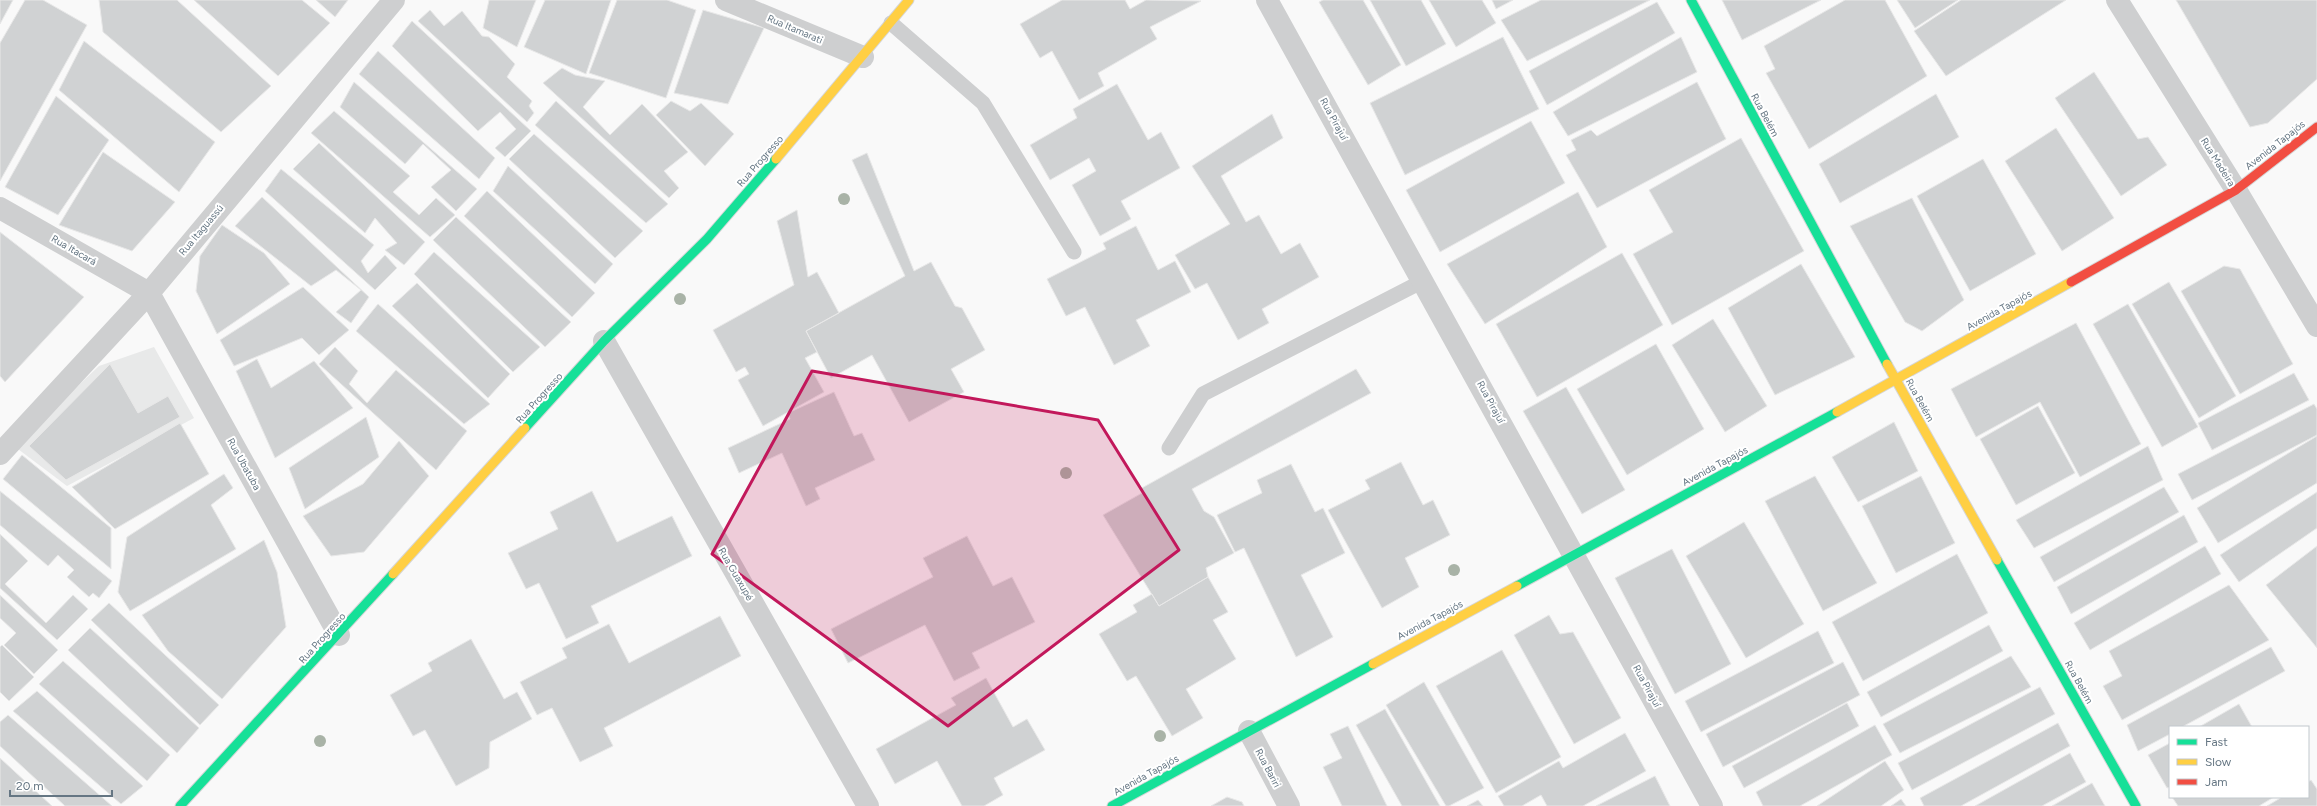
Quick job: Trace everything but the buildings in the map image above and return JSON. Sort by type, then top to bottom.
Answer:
[{"type":"street","name":"Rua Itaguassú","points":[[0,454],[149,293],[394,0]]},
{"type":"street","name":"Rua Itamarati","points":[[726,0],[863,57]]},
{"type":"street","name":"Rua Progresso","points":[[180,806],[339,635],[604,342],[707,239],[863,57],[909,0]]},
{"type":"street","name":"Rua Belém","points":[[1691,0],[1896,380],[2136,806]]},
{"type":"street","name":"Rua Madeira","points":[[2117,0],[2236,190],[2317,326]]},
{"type":"street","name":"Rua Pirajuí","points":[[1271,1],[1712,806]]},
{"type":"street","name":"Avenida Tapajós","points":[[1112,806],[1896,380],[2236,190],[2317,127]]},
{"type":"street","name":"Rua Itacará","points":[[0,208],[149,293]]},
{"type":"street","name":"Rua Ubatuba","points":[[149,293],[339,635]]},
{"type":"street","name":"Rua Guaxupé","points":[[604,342],[868,806]]},
{"type":"street","name":"Rua Bariri","points":[[1249,731],[1288,806]]},
{"type":"lane","points":[[891,23],[984,103],[1074,252]]},
{"type":"lane","points":[[1169,448],[1203,394],[1423,280]]},
{"type":"highlighted area","points":[[812,371],[1098,420],[1179,550],[948,726],[712,554]]},
{"type":"shaded area","points":[[154,347],[194,418],[67,486],[14,446],[99,366]]},
{"type":"traffic: fast","points":[[1691,0],[1887,364]]},
{"type":"traffic: fast","points":[[525,428],[604,341],[707,239],[776,159]]},
{"type":"traffic: fast","points":[[1517,586],[1837,412]]},
{"type":"traffic: fast","points":[[1997,560],[2136,806]]},
{"type":"traffic: fast","points":[[180,806],[393,574]]},
{"type":"traffic: fast","points":[[1112,806],[1373,664]]},
{"type":"traffic: slow","points":[[776,159],[909,0]]},
{"type":"traffic: slow","points":[[1837,412],[2071,282]]},
{"type":"traffic: slow","points":[[1887,364],[1997,560]]},
{"type":"traffic: slow","points":[[393,574],[525,428]]},
{"type":"traffic: slow","points":[[1373,664],[1517,586]]},
{"type":"traffic: jam","points":[[2071,282],[2236,190],[2317,127]]}]
